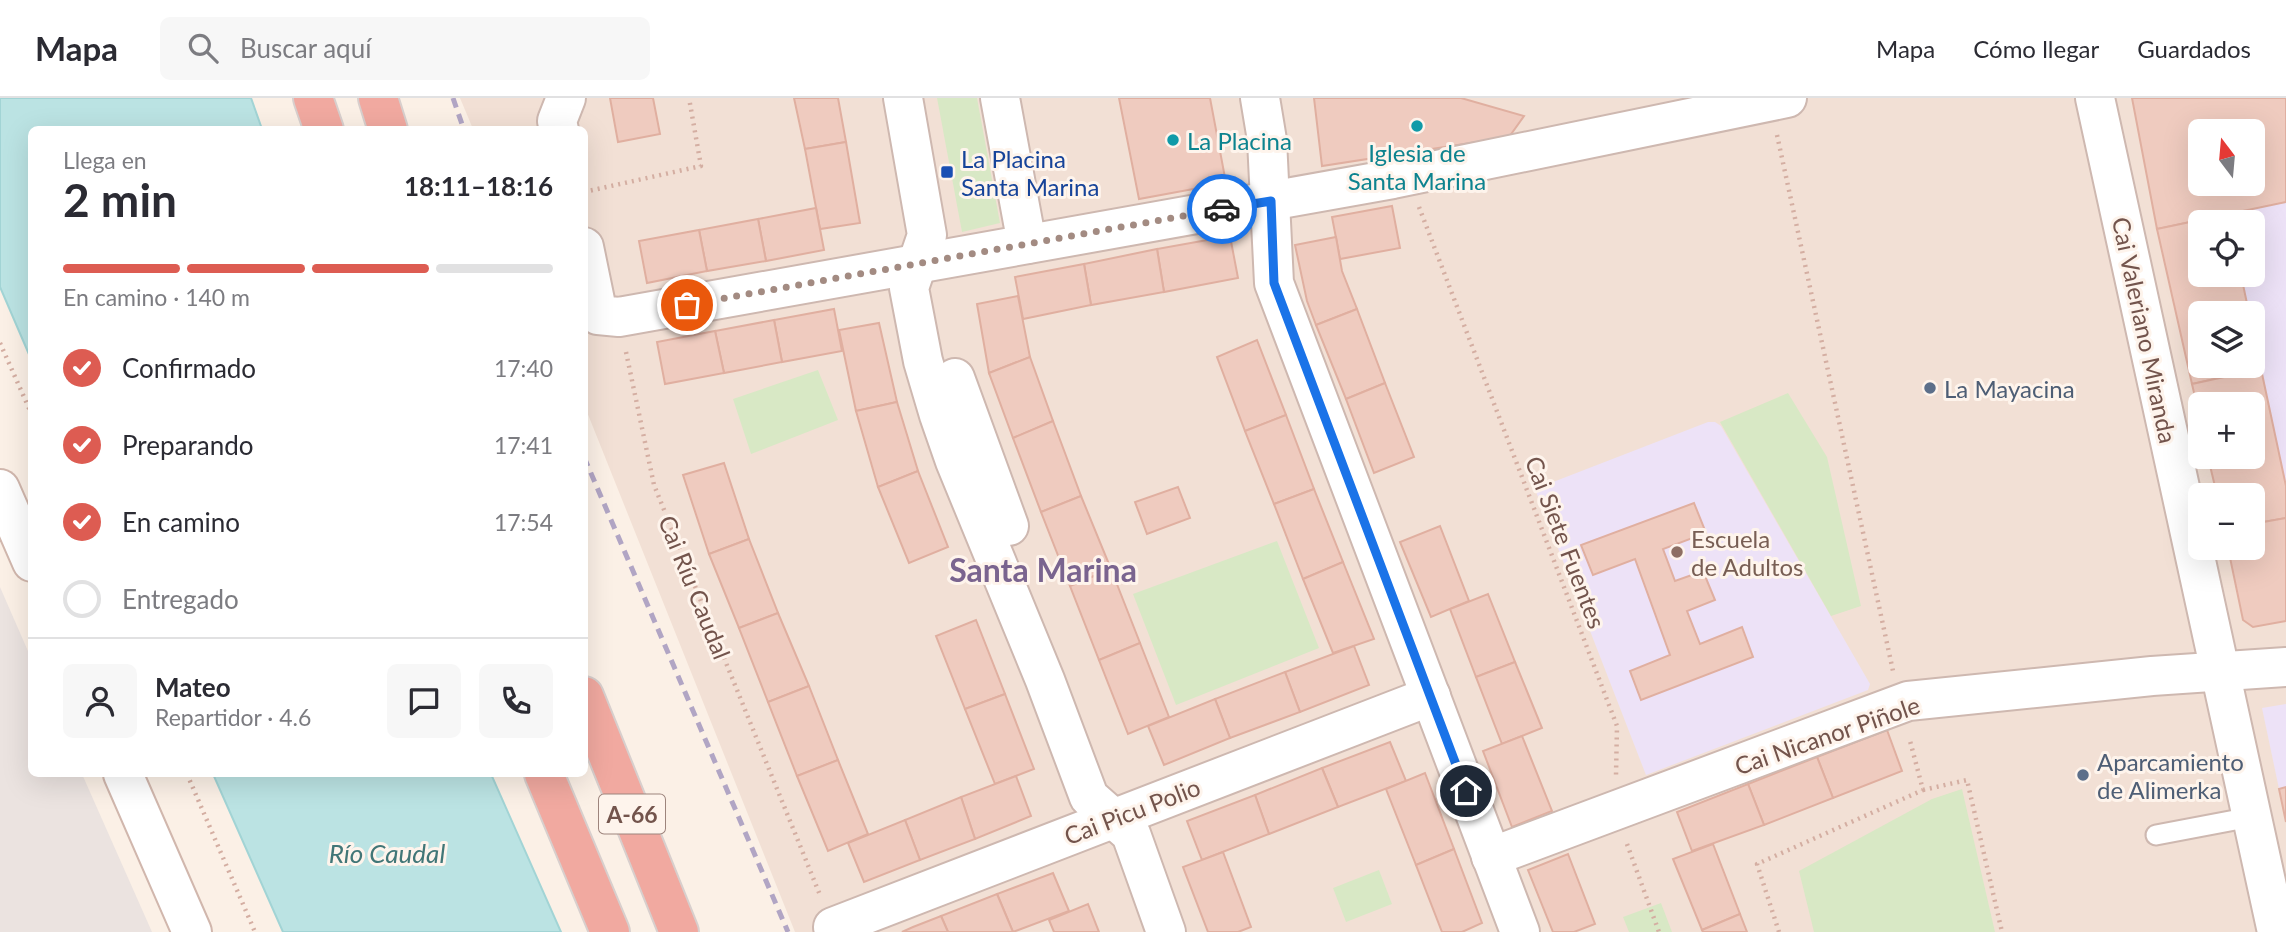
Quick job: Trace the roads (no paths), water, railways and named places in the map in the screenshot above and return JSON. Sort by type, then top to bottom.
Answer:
[{"type":"highway","points":[[313,98],[323,126]]},
{"type":"highway","points":[[378,98],[387,126]]},
{"type":"highway","name":"A-66","points":[[588,706],[679,932]]},
{"type":"highway","name":"A-66","points":[[545,777],[610,932]]},
{"type":"street","points":[[558,126],[557,121],[566,98]]},
{"type":"street","points":[[877,98],[901,241],[919,262]]},
{"type":"street","points":[[903,98],[927,235],[909,288],[923,361],[955,461],[1030,643],[1089,797],[1131,834],[1166,932]]},
{"type":"street","points":[[1000,98],[1027,244]]},
{"type":"street","points":[[1259,98],[1267,139],[1274,283],[1520,932]]},
{"type":"street","name":"Cai Valeriano Miranda","points":[[2095,98],[2277,932]]},
{"type":"street","points":[[588,266],[598,315],[619,317],[1392,179],[1765,101]]},
{"type":"street","points":[[0,489],[28,553]]},
{"type":"street","name":"Cai Nicanor Piñole","points":[[1491,858],[1908,701],[2152,676],[2286,667]]},
{"type":"street","name":"Cai Picu Polio","points":[[833,927],[1431,696]]},
{"type":"street","points":[[124,777],[192,932]]},
{"type":"street","points":[[1111,818],[1107,845],[1139,932]]},
{"type":"lane","points":[[2156,835],[2251,817]]},
{"type":"water","points":[[0,98],[251,98],[261,126],[28,126],[28,352],[0,287]]},
{"type":"water","name":"Río Caudal","points":[[214,777],[492,777],[561,932],[283,932]]},
{"type":"railway","points":[[453,98],[463,126]]},
{"type":"railway","points":[[588,466],[788,932]]},
{"type":"place","name":"Iglesia de Santa Marina","points":[[1417,126]]},
{"type":"place","name":"La Placina","points":[[1173,140]]},
{"type":"place","name":"La Placina Santa Marina","points":[[947,172]]},
{"type":"place","name":"La Mayacina","points":[[1930,388]]},
{"type":"place","name":"Escuela de Adultos","points":[[1677,552]]},
{"type":"place","name":"Aparcamiento de Alimerka","points":[[2083,775]]},
{"type":"district","name":"Santa Marina","points":[[1043,569]]}]
